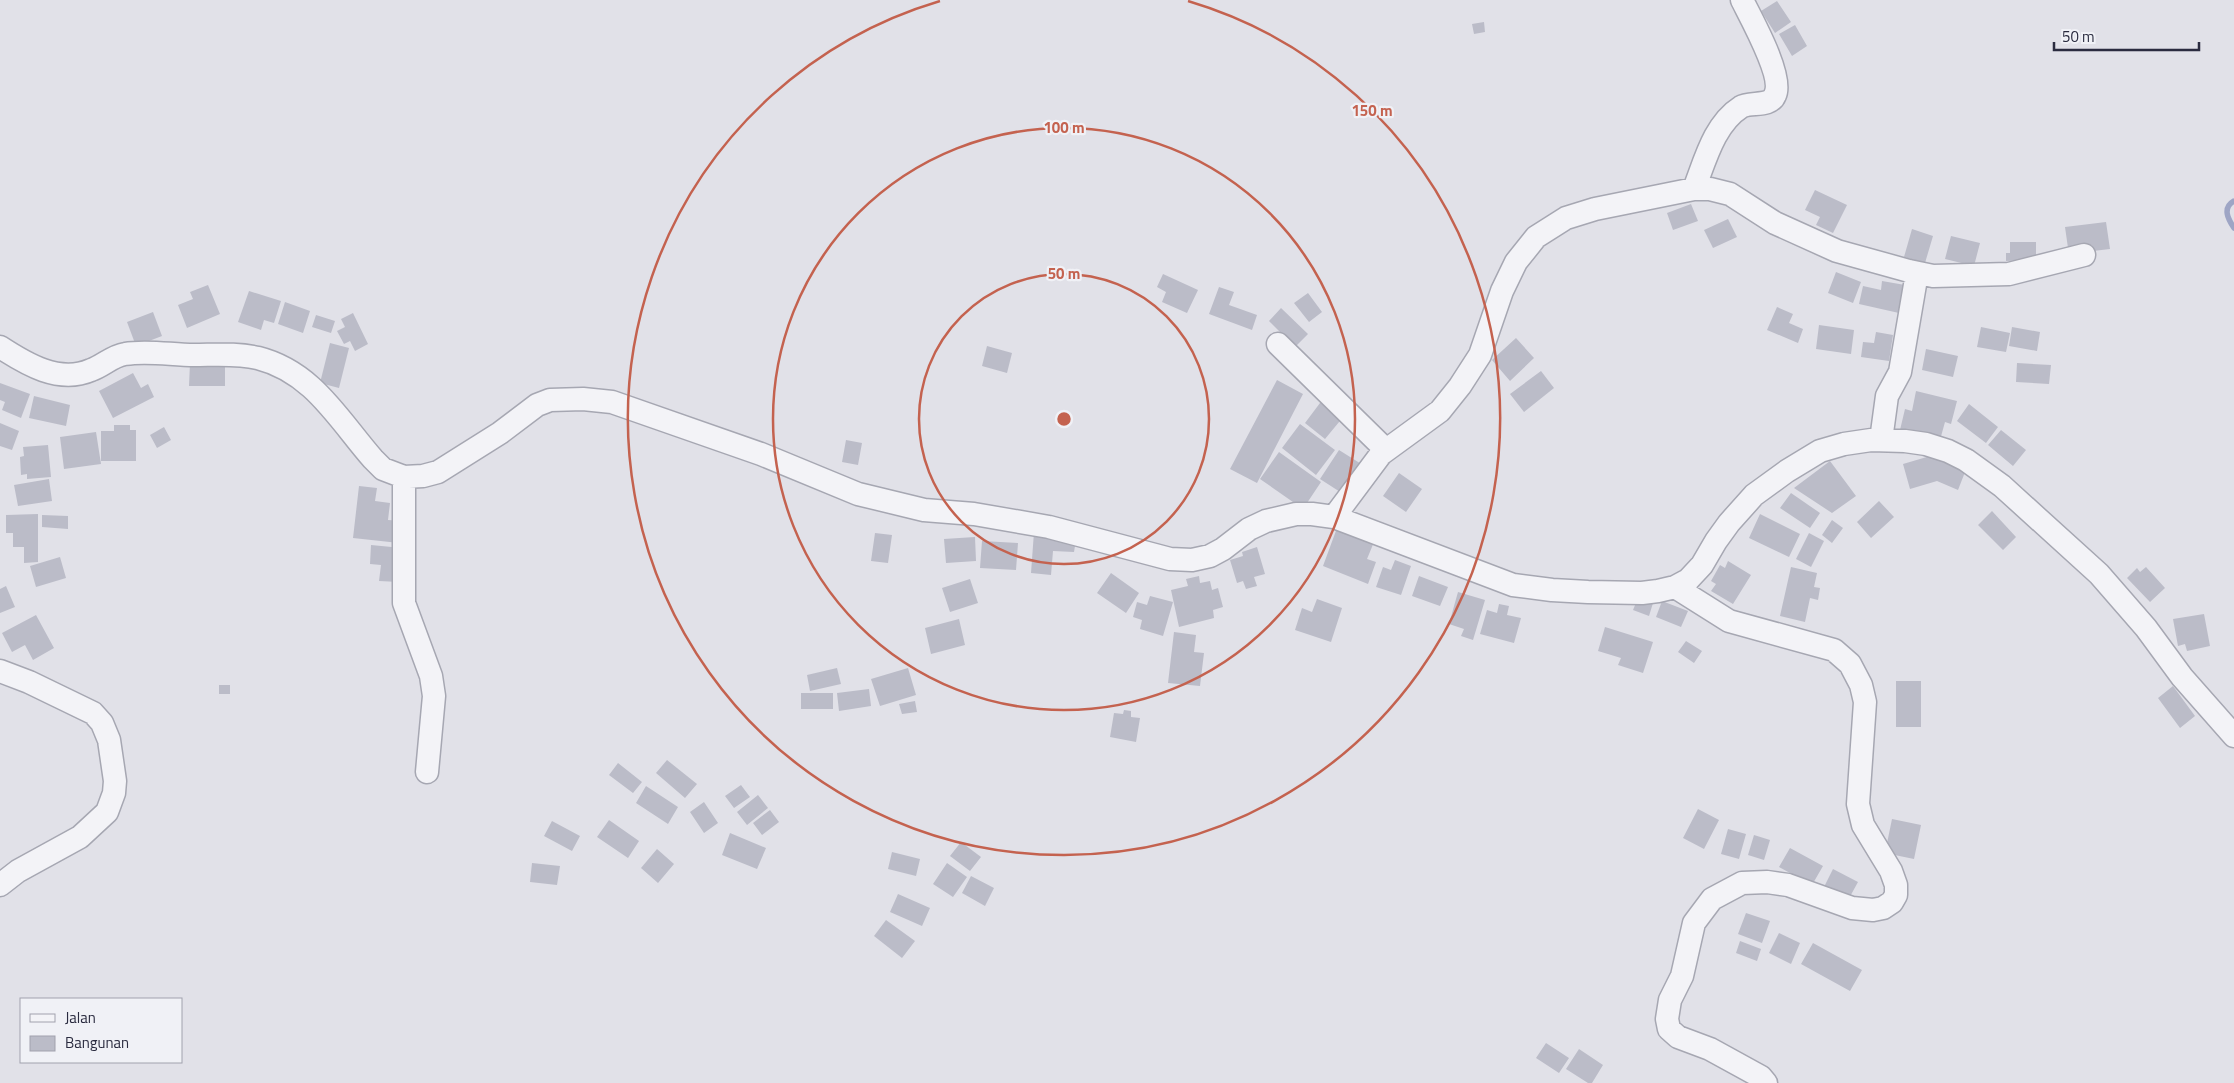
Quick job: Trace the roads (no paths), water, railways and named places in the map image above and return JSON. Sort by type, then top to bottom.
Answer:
[{"type":"street","points":[[1694,189],[1708,152],[1720,128],[1741,107],[1766,103],[1776,95],[1776,74],[1742,0]]},
{"type":"street","points":[[1334,517],[1370,468],[1386,450],[1440,411],[1460,386],[1480,355],[1502,291],[1516,262],[1536,237],[1566,218],[1595,209],[1694,189],[1710,189],[1730,194],[1775,223],[1837,250],[1917,273],[1949,277],[2009,274],[2084,256]]},
{"type":"street","points":[[1881,440],[1887,396],[1900,372],[1917,273]]},
{"type":"street","points":[[1278,344],[1386,450]]},
{"type":"street","points":[[0,346],[34,367],[66,375],[94,370],[111,359],[134,353],[257,358],[299,376],[316,390],[372,459],[383,469],[404,477],[423,476],[448,467],[500,433],[537,405],[550,400],[583,399],[612,402],[761,454],[858,494],[924,510],[974,514],[1049,527],[1170,559],[1192,560],[1210,556],[1223,549],[1249,529],[1266,521],[1296,514],[1312,514],[1334,517],[1512,584],[1552,590],[1642,593],[1675,587],[1688,580],[1702,565],[1720,535],[1754,495],[1787,471],[1820,451],[1844,444],[1881,440],[1919,443],[1948,451],[1966,460],[2002,486],[2099,574],[2146,628],[2182,677],[2234,736]]},
{"type":"street","points":[[404,477],[404,603],[431,676],[434,696],[427,772]]},
{"type":"street","points":[[1675,587],[1728,621],[1834,650],[1850,664],[1861,685],[1865,702],[1858,804],[1863,825],[1891,872],[1896,885],[1896,895],[1892,902],[1883,908],[1873,910],[1852,908],[1788,885],[1767,882],[1742,883],[1712,899],[1694,923],[1682,976],[1670,1000],[1667,1019],[1669,1029],[1678,1037],[1710,1049],[1761,1077],[1766,1083]]},
{"type":"street","points":[[0,671],[29,682],[93,713],[102,723],[109,740],[115,781],[114,793],[107,812],[80,837],[18,870],[0,885]]},
{"type":"waterway","points":[[2234,201],[2227,210],[2228,217],[2234,228]]}]
